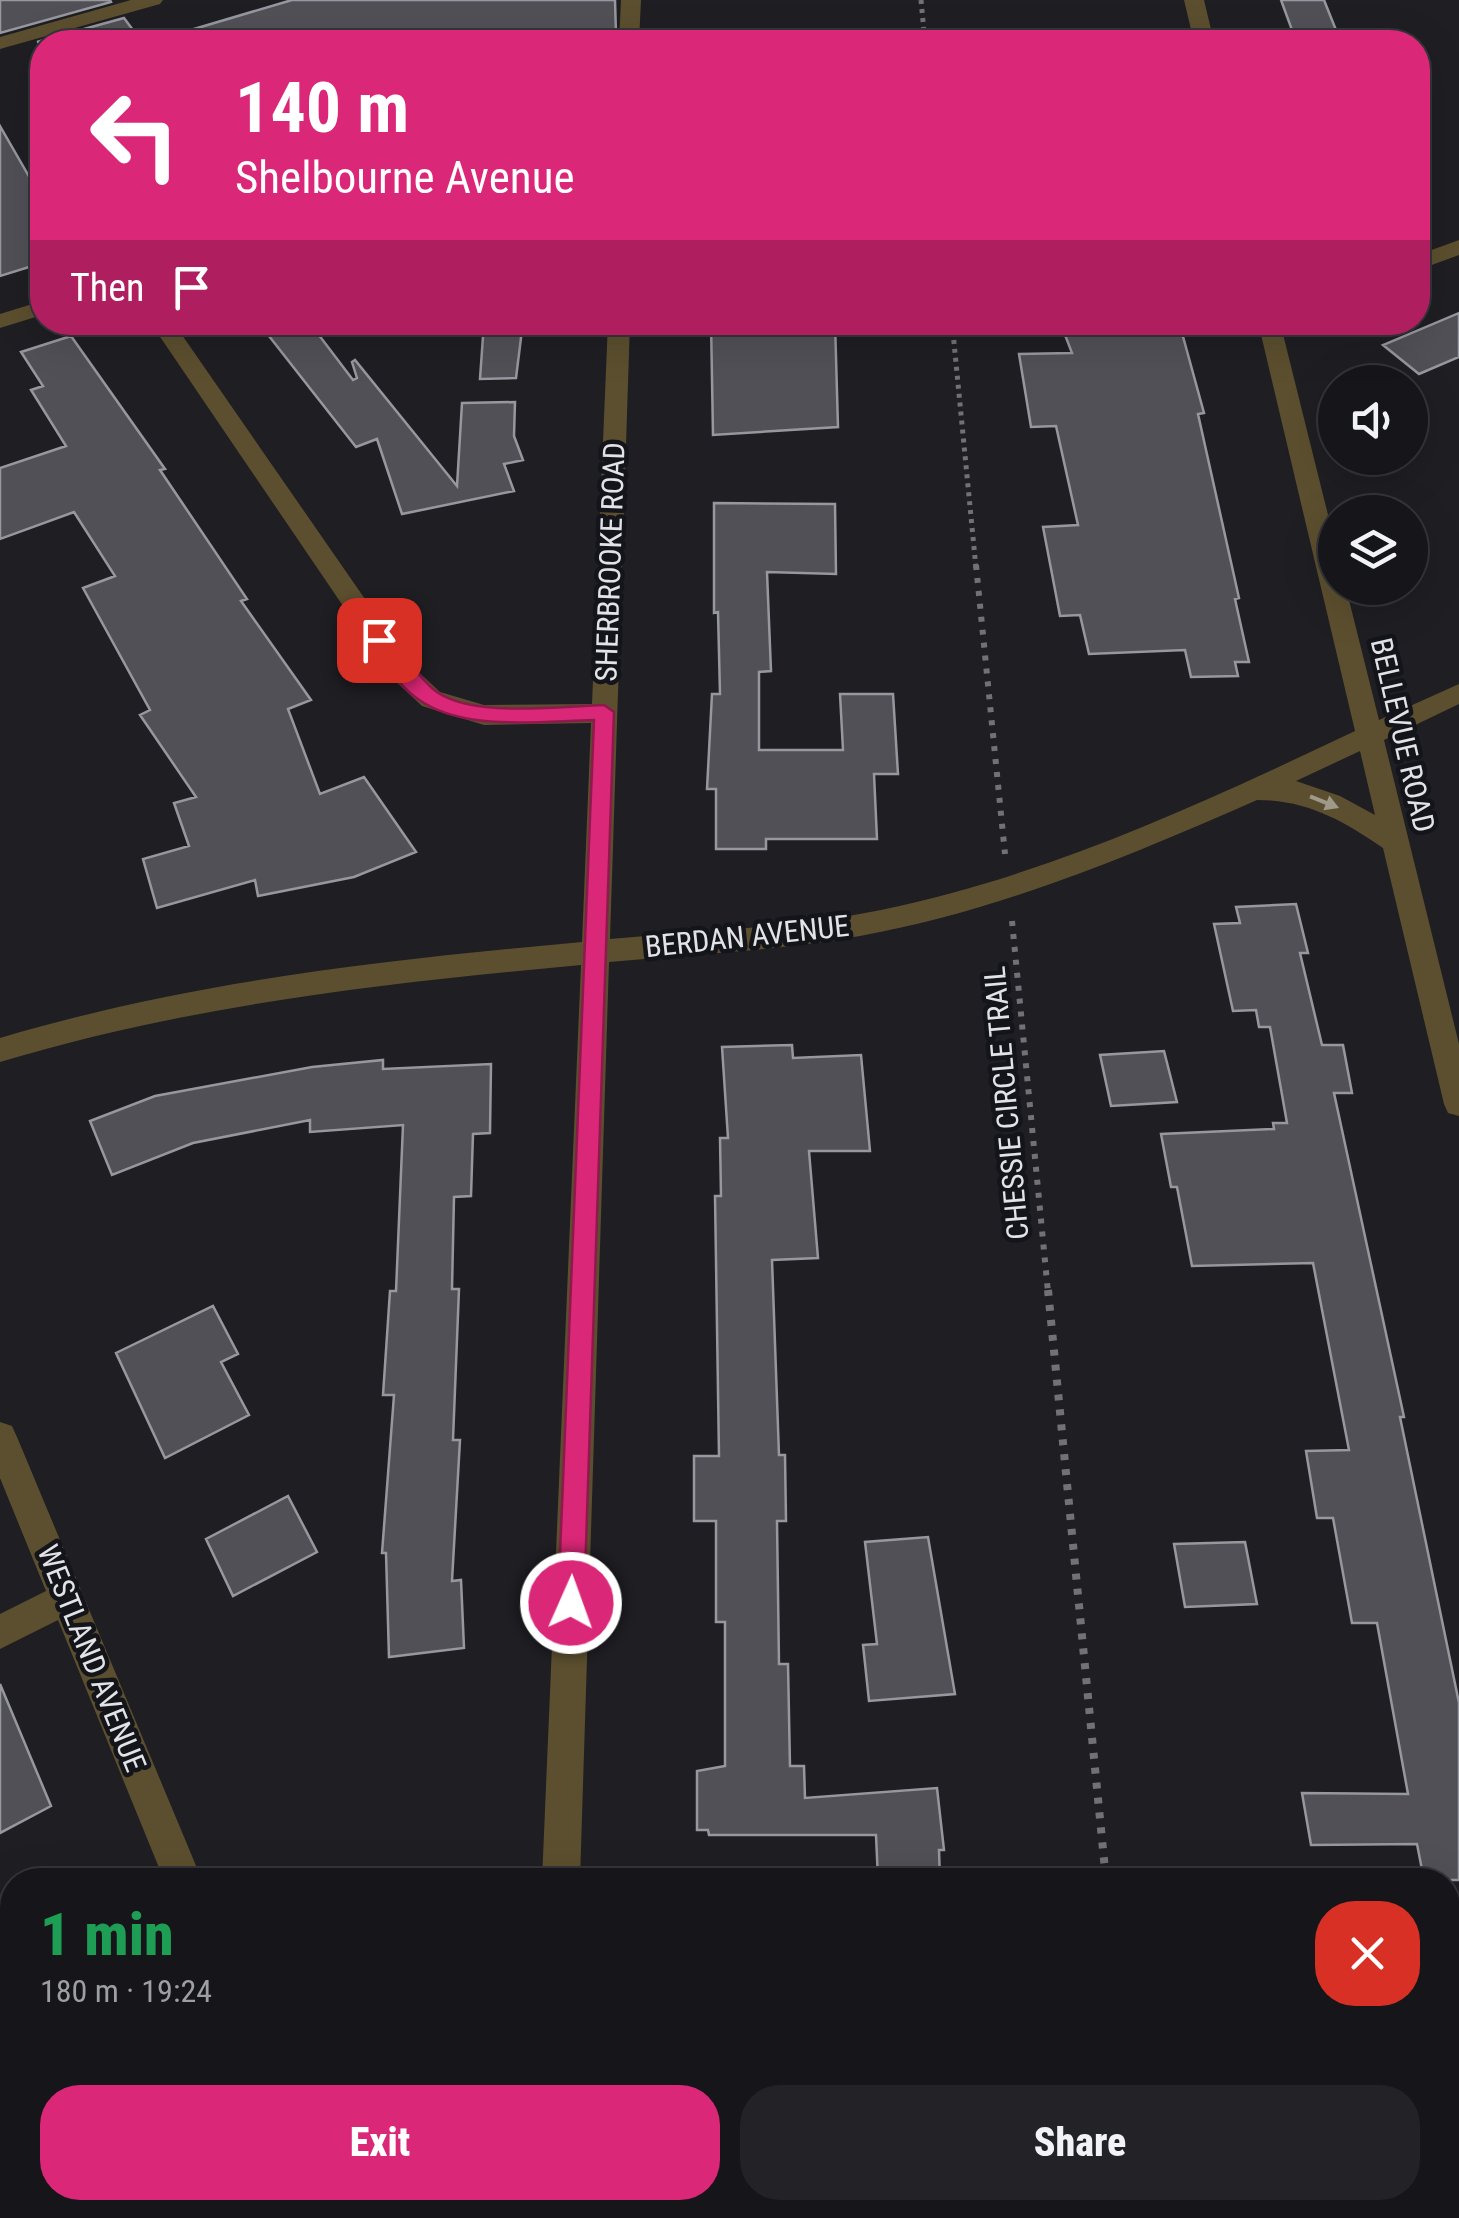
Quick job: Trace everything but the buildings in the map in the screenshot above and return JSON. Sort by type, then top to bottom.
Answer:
[{"type":"street","points":[[46,30],[153,0]]},
{"type":"street","points":[[630,30],[631,0]]},
{"type":"street","points":[[1194,0],[1201,30]]},
{"type":"street","points":[[0,43],[30,35]]},
{"type":"street","points":[[1430,258],[1459,247]]},
{"type":"street","points":[[0,321],[30,312]]},
{"type":"street","points":[[169,335],[401,671],[431,699],[484,715],[604,712]]},
{"type":"street","name":"SHERBROOKE ROAD","points":[[560,1868],[618,335]]},
{"type":"street","name":"BELLEVUE ROAD","points":[[1272,335],[1459,1104]]},
{"type":"street","name":"BERDAN AVENUE","points":[[0,1050],[164,1006],[328,980],[794,935],[887,920],[1006,888],[1115,851],[1459,693]]},
{"type":"street","points":[[1246,792],[1278,787],[1304,794],[1348,812],[1395,842]]},
{"type":"street","name":"WESTLAND AVENUE","points":[[0,1437],[178,1868]]},
{"type":"street","points":[[0,1632],[67,1598]]},
{"type":"path","points":[[921,0],[924,30]]},
{"type":"path","name":"CHESSIE CIRCLE TRAIL","points":[[953,335],[1006,888],[1016,952],[1024,1082],[1105,1868]]},
{"type":"route","points":[[379,640],[401,671],[431,699],[484,715],[604,712],[571,1603]]}]
